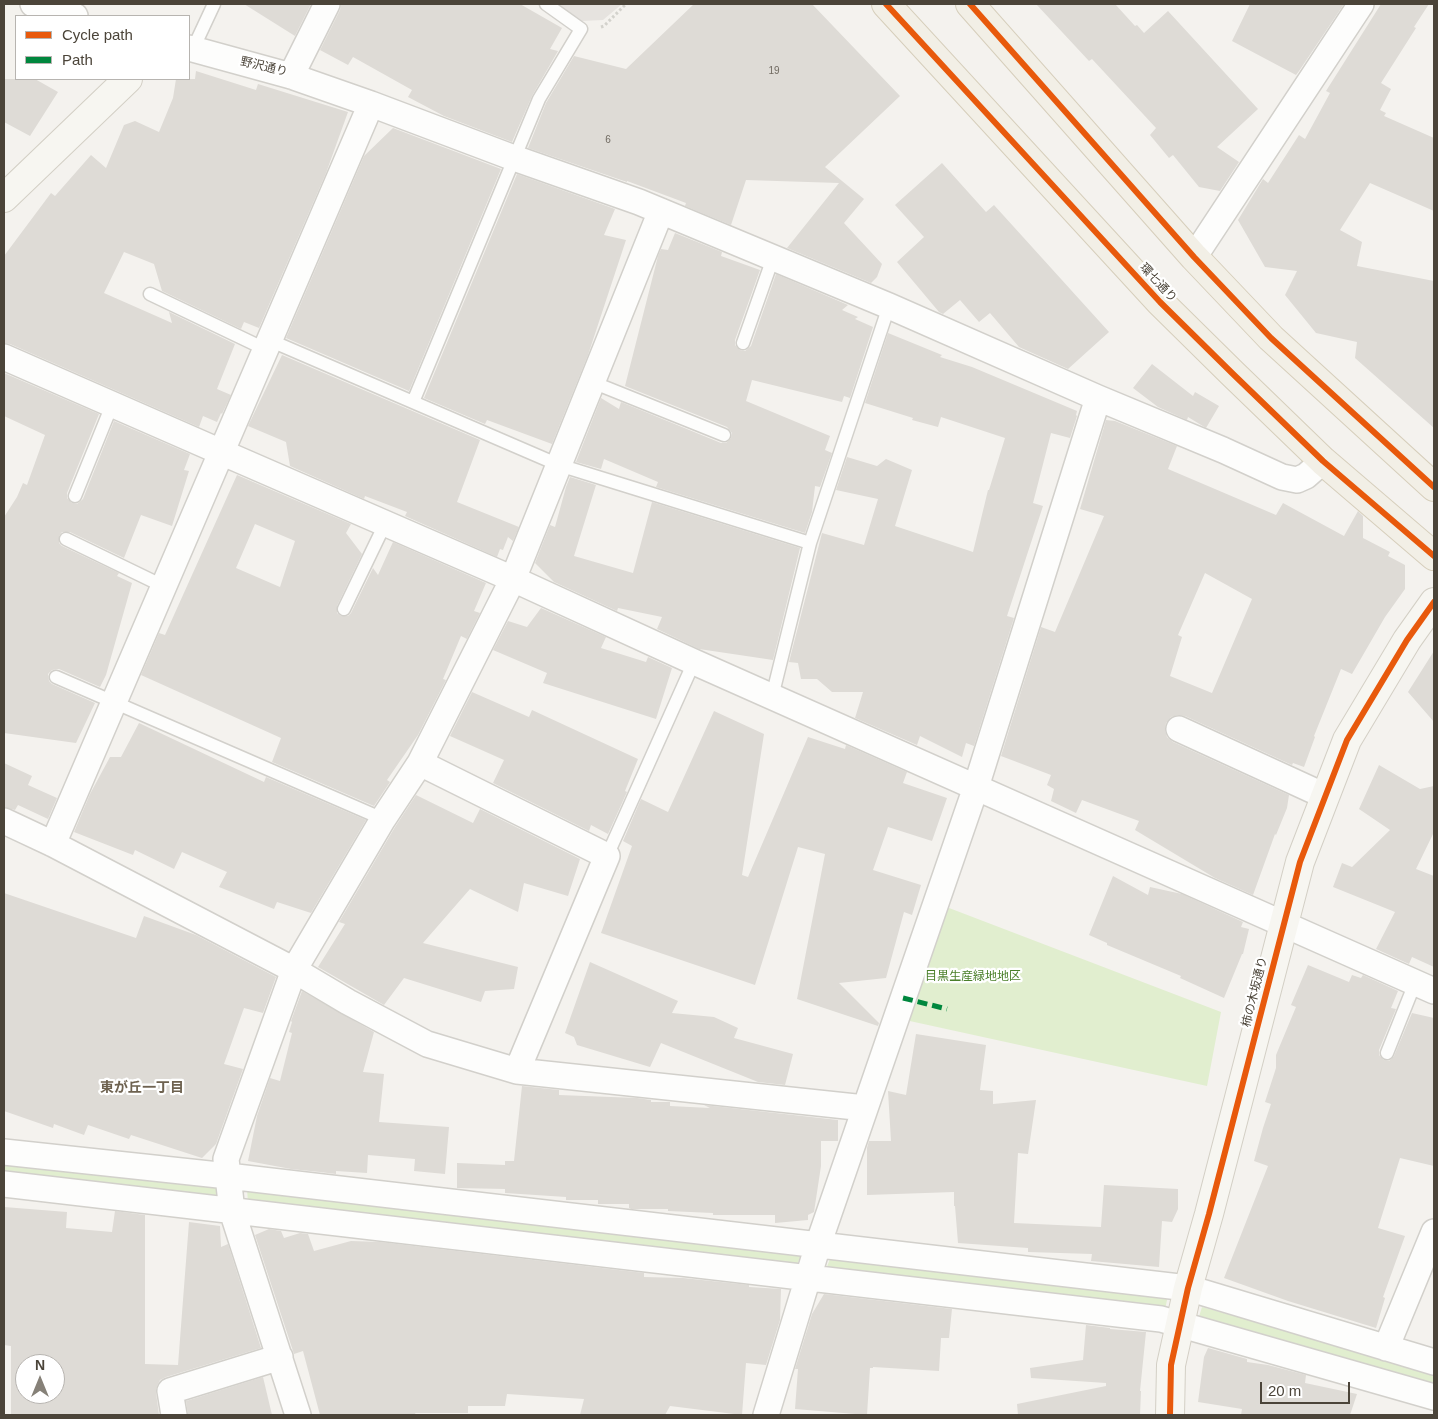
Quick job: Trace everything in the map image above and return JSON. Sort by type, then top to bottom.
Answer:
[{"type":"main road","name":"環七通り","points":[[886,4],[1160,302],[1323,461],[1434,556]]},
{"type":"main road","points":[[970,4],[1194,257],[1271,338],[1434,487]]},
{"type":"street","points":[[33,4],[72,15]]},
{"type":"street","name":"野沢通り","points":[[191,49],[291,76],[327,4]]},
{"type":"street","points":[[1194,257],[1361,4]]},
{"type":"street","points":[[291,76],[639,202],[889,306],[1282,477],[1297,480],[1306,476],[1323,461]]},
{"type":"street","points":[[4,198],[127,80]]},
{"type":"street","points":[[53,844],[371,104]]},
{"type":"street","points":[[298,1415],[232,1211],[226,1159],[294,970],[383,818],[420,763],[513,579],[661,211]]},
{"type":"street","points":[[4,357],[513,579],[772,697],[1425,987]]},
{"type":"street","points":[[766,1415],[818,1245],[976,787],[1098,398]]},
{"type":"street","name":"柿の木坂通り","points":[[1170,1415],[1171,1365],[1188,1288],[1217,1185],[1300,862],[1346,740],[1407,640],[1434,602]]},
{"type":"street","points":[[1179,728],[1325,796]]},
{"type":"street","points":[[420,763],[607,856],[517,1071]]},
{"type":"street","points":[[4,821],[53,844],[294,970],[348,1002],[428,1044],[517,1071],[865,1108]]},
{"type":"street","points":[[4,1152],[228,1176],[1188,1288],[1434,1362]]},
{"type":"street","points":[[4,1184],[1160,1318],[1434,1397]]},
{"type":"street","points":[[1386,1348],[1434,1232]]},
{"type":"street","points":[[174,1415],[170,1391],[280,1357]]},
{"type":"lane","points":[[191,49],[214,4]]},
{"type":"lane","points":[[413,402],[539,99],[581,29],[546,4]]},
{"type":"lane","points":[[743,343],[773,258]]},
{"type":"lane","points":[[150,294],[267,345],[413,402],[559,465],[810,544]]},
{"type":"lane","points":[[772,697],[810,544],[889,306]]},
{"type":"lane","points":[[592,382],[724,434]]},
{"type":"lane","points":[[75,496],[112,405]]},
{"type":"lane","points":[[344,609],[385,524]]},
{"type":"lane","points":[[66,540],[164,586]]},
{"type":"lane","points":[[607,856],[694,662]]},
{"type":"lane","points":[[56,677],[383,818]]},
{"type":"lane","points":[[1387,1053],[1425,987]]},
{"type":"path","points":[[581,29],[604,26],[626,4]]},
{"type":"green space","name":"目黒生産緑地地区","points":[[936,903],[1221,1012],[1207,1086],[896,1018]]},
{"type":"green space","points":[[4,1161],[220,1186],[217,1203],[4,1177]]},
{"type":"green space","points":[[247,1189],[803,1252],[796,1266],[248,1203]]},
{"type":"green space","points":[[832,1254],[1168,1295],[1165,1310],[826,1269]]},
{"type":"green space","points":[[1202,1307],[1434,1371],[1434,1388],[1198,1320]]},
{"type":"shaded area","points":[[554,4],[622,4],[603,20],[582,21]]},
{"type":"building","points":[[244,4],[311,4],[295,36]]},
{"type":"building","points":[[341,4],[520,4],[562,28],[550,49],[558,51],[532,96],[512,142],[444,116],[408,97],[412,90],[353,57],[348,65],[320,50],[340,10]]},
{"type":"building","points":[[694,4],[812,4],[900,96],[825,167],[864,199],[844,223],[882,264],[877,277],[871,283],[787,248],[839,183],[746,180],[731,225],[685,206],[686,203],[528,148],[546,103],[574,56],[626,69]]},
{"type":"building","points":[[1036,4],[1115,4],[1144,33],[1168,11],[1258,109],[1217,147],[1239,162],[1220,191],[1199,187],[1173,155],[1169,158],[1150,135],[1156,128],[1092,59],[1089,61]]},
{"type":"building","points":[[1250,4],[1344,4],[1296,75],[1232,41]]},
{"type":"building","points":[[1381,4],[1429,4],[1381,83],[1391,89],[1380,110],[1386,113],[1384,116],[1434,138],[1434,211],[1370,183],[1340,230],[1362,242],[1357,266],[1434,281],[1434,428],[1355,358],[1357,342],[1316,333],[1285,295],[1297,271],[1265,267],[1238,220],[1263,179],[1268,183],[1299,135],[1305,139],[1330,93],[1326,91]]},
{"type":"building","points":[[196,71],[256,90],[258,84],[348,112],[326,173],[259,328],[244,322],[241,329],[162,291],[154,264],[124,252],[104,293],[172,323],[169,312],[235,344],[217,389],[231,395],[217,422],[203,416],[199,427],[4,343],[4,256],[51,193],[55,196],[91,155],[106,168],[124,125],[135,121],[159,132],[173,98],[176,80],[195,79]]},
{"type":"building","points":[[4,79],[37,80],[58,92],[30,136],[4,122]]},
{"type":"building","points":[[393,128],[501,169],[409,391],[286,338],[364,156]]},
{"type":"building","points":[[942,163],[986,212],[994,205],[1109,332],[1068,369],[1019,347],[990,313],[979,322],[960,300],[943,314],[939,312],[897,262],[924,237],[895,205]]},
{"type":"building","points":[[517,174],[615,209],[604,235],[626,240],[588,355],[552,444],[487,420],[485,424],[424,398]]},
{"type":"building","points":[[675,233],[722,252],[721,256],[760,270],[735,340],[735,345],[740,350],[745,351],[751,346],[776,274],[848,305],[842,310],[858,317],[855,319],[873,327],[850,398],[844,396],[842,402],[752,380],[746,401],[830,436],[825,450],[832,453],[820,487],[815,486],[812,512],[805,533],[656,487],[658,482],[604,459],[601,469],[576,462],[601,398],[619,409],[621,402],[721,443],[726,443],[731,438],[732,433],[727,427],[625,386],[658,256],[661,249],[668,250]]},
{"type":"building","points":[[888,333],[942,355],[940,357],[972,367],[1077,411],[1070,438],[1051,433],[1033,503],[1043,506],[1007,616],[1014,618],[974,746],[966,743],[962,757],[920,736],[917,745],[855,718],[863,692],[832,692],[817,679],[801,679],[798,663],[789,662],[822,533],[864,545],[878,499],[836,490],[847,457],[877,466],[886,459],[912,470],[895,526],[973,552],[988,490],[1005,438],[941,417],[938,427],[865,403]]},
{"type":"building","points":[[282,355],[480,440],[457,502],[519,527],[513,541],[508,537],[503,550],[500,549],[497,557],[405,516],[407,512],[365,496],[364,499],[290,466],[286,442],[248,426]]},
{"type":"building","points":[[1152,364],[1193,396],[1195,392],[1219,406],[1206,428],[1188,417],[1187,420],[1158,407],[1133,388]]},
{"type":"building","points":[[4,373],[99,414],[67,493],[67,498],[72,503],[77,504],[83,499],[114,421],[190,454],[184,470],[189,471],[172,526],[141,515],[124,558],[70,532],[62,532],[59,536],[59,543],[62,546],[119,573],[117,576],[132,583],[106,675],[100,687],[59,669],[52,670],[48,674],[49,681],[52,684],[95,703],[76,743],[4,733],[4,517],[17,497],[23,483],[27,485],[45,435],[4,416]]},
{"type":"building","points":[[1106,420],[1115,421],[1177,446],[1168,469],[1276,515],[1283,503],[1344,536],[1358,511],[1363,516],[1363,538],[1390,552],[1388,556],[1405,565],[1405,589],[1385,617],[1352,674],[1341,669],[1314,736],[1304,767],[1293,763],[1292,765],[1185,716],[1171,717],[1166,723],[1167,737],[1173,742],[1289,795],[1287,808],[1275,834],[1253,895],[1215,878],[1135,830],[1139,821],[1082,800],[1076,813],[1051,801],[1054,789],[1047,785],[1051,775],[1001,756],[1041,627],[1055,632],[1104,516],[1080,509]],"holes":[[[1205,573],[1252,599],[1212,693],[1170,676],[1182,637],[1178,635]]]},
{"type":"building","points":[[237,475],[351,524],[346,533],[362,554],[337,606],[337,613],[341,616],[348,616],[351,613],[373,568],[378,575],[393,542],[486,583],[474,611],[480,613],[467,639],[461,636],[443,679],[446,680],[418,735],[387,780],[390,782],[374,806],[272,762],[281,738],[141,675],[159,633],[165,635]],"holes":[[[255,524],[295,541],[280,587],[236,568]]]},
{"type":"building","points":[[570,477],[596,485],[574,556],[633,573],[652,502],[800,548],[773,660],[699,649],[657,629],[662,617],[618,608],[617,611],[554,582],[535,563],[550,525],[555,527]]},
{"type":"building","points":[[541,608],[606,637],[601,648],[646,662],[648,657],[672,668],[656,719],[543,683],[547,673],[493,650],[508,621],[527,627]]},
{"type":"building","points":[[1434,651],[1434,722],[1408,692]]},
{"type":"building","points":[[472,692],[529,717],[532,710],[638,759],[625,791],[627,792],[608,834],[591,825],[589,831],[493,783],[504,760],[450,736]]},
{"type":"building","points":[[714,711],[764,734],[742,875],[748,877],[808,737],[845,749],[846,745],[907,772],[903,783],[947,798],[932,841],[888,827],[873,870],[921,885],[912,915],[904,912],[886,978],[839,983],[879,1023],[878,1026],[797,999],[825,854],[798,847],[755,985],[601,933],[632,846],[623,841],[641,799],[668,812]]},
{"type":"building","points":[[139,723],[264,782],[266,777],[366,820],[311,913],[277,902],[274,909],[219,887],[227,872],[182,852],[174,869],[135,850],[133,855],[74,832],[90,794],[110,757],[121,757]]},
{"type":"building","points":[[4,763],[32,776],[28,785],[57,798],[48,819],[18,805],[15,810],[4,807]]},
{"type":"building","points":[[1379,765],[1420,789],[1434,786],[1434,832],[1416,869],[1434,876],[1434,967],[1412,957],[1409,964],[1376,949],[1395,912],[1333,887],[1342,863],[1352,867],[1390,830],[1359,809]]},
{"type":"building","points":[[416,795],[473,823],[480,809],[580,859],[568,896],[524,883],[518,912],[470,889],[423,943],[518,967],[514,989],[485,991],[481,1002],[404,978],[384,1005],[318,967],[345,924],[339,922]]},
{"type":"building","points":[[1113,876],[1148,895],[1150,887],[1182,894],[1243,922],[1241,927],[1249,929],[1243,954],[1224,998],[1180,978],[1181,976],[1107,945],[1107,943],[1089,935]]},
{"type":"building","points":[[4,893],[136,938],[144,916],[196,935],[276,977],[263,1013],[244,1008],[224,1064],[243,1069],[216,1144],[202,1158],[131,1135],[129,1139],[88,1125],[84,1135],[54,1124],[53,1128],[4,1111]]},
{"type":"building","points":[[590,962],[678,1001],[672,1013],[714,1017],[738,1028],[734,1038],[793,1054],[785,1085],[758,1082],[661,1043],[650,1067],[577,1045],[574,1037],[565,1033]]},
{"type":"building","points":[[1308,965],[1349,982],[1352,975],[1361,978],[1363,975],[1398,991],[1391,1008],[1396,1009],[1379,1050],[1379,1055],[1384,1060],[1389,1061],[1394,1056],[1412,1013],[1434,1018],[1434,1166],[1400,1158],[1378,1228],[1405,1236],[1383,1297],[1385,1298],[1376,1328],[1288,1301],[1224,1278],[1268,1166],[1254,1161],[1271,1104],[1265,1102],[1276,1068],[1276,1055],[1296,1007],[1291,1005]]},
{"type":"building","points":[[302,991],[374,1032],[363,1072],[384,1074],[379,1122],[449,1127],[445,1174],[414,1171],[415,1159],[368,1155],[367,1173],[336,1171],[336,1174],[291,1169],[248,1161],[257,1116],[270,1078],[280,1081],[292,1033],[289,1032],[291,1021]]},
{"type":"building","points":[[916,1034],[986,1045],[980,1090],[993,1091],[993,1104],[1036,1100],[1028,1154],[1018,1153],[1014,1223],[1101,1227],[1104,1185],[1178,1189],[1178,1209],[1172,1222],[1162,1221],[1159,1267],[1091,1261],[1092,1254],[1028,1252],[1028,1248],[958,1243],[954,1192],[867,1195],[867,1148],[869,1141],[891,1141],[888,1091],[906,1095]]},
{"type":"building","points":[[522,1086],[559,1090],[559,1095],[637,1098],[651,1100],[651,1102],[670,1102],[670,1106],[710,1108],[704,1105],[838,1120],[838,1141],[821,1141],[821,1166],[814,1212],[808,1215],[808,1220],[775,1223],[775,1215],[713,1215],[713,1213],[668,1211],[668,1209],[631,1209],[629,1204],[598,1204],[598,1200],[566,1200],[566,1197],[505,1193],[505,1189],[457,1188],[457,1163],[505,1165],[505,1161],[514,1161]]},
{"type":"building","points":[[4,1207],[67,1212],[66,1228],[112,1232],[115,1211],[145,1215],[145,1364],[178,1365],[189,1222],[220,1226],[221,1247],[228,1244],[261,1348],[160,1380],[156,1393],[159,1415],[11,1415],[11,1346],[4,1345]]},
{"type":"building","points":[[269,1229],[281,1231],[284,1238],[300,1233],[308,1234],[314,1251],[351,1241],[380,1242],[644,1273],[644,1277],[683,1278],[749,1285],[749,1287],[781,1289],[780,1320],[766,1365],[746,1363],[742,1415],[670,1406],[665,1415],[580,1415],[584,1399],[507,1394],[505,1406],[468,1406],[468,1413],[320,1415],[303,1351],[294,1354],[255,1235]]},
{"type":"building","points":[[824,1294],[952,1309],[949,1338],[941,1338],[939,1371],[870,1368],[867,1415],[795,1409],[798,1369],[795,1369],[812,1314]]},
{"type":"building","points":[[1086,1325],[1146,1332],[1140,1391],[1140,1415],[1018,1415],[1017,1404],[1106,1386],[1106,1383],[1031,1378],[1030,1368],[1083,1360]]},
{"type":"building","points":[[1208,1348],[1247,1359],[1247,1362],[1268,1365],[1306,1375],[1305,1383],[1357,1394],[1350,1415],[1241,1415],[1242,1409],[1198,1402],[1204,1357]]},
{"type":"building","points":[[263,1377],[272,1415],[188,1415],[186,1401]]},
{"type":"marked path","points":[[903,998],[947,1009]]},
{"type":"cycle path","points":[[886,4],[1160,302],[1323,461],[1434,556]]},
{"type":"cycle path","points":[[970,4],[1194,257],[1271,338],[1434,487]]},
{"type":"cycle path","points":[[1170,1415],[1171,1365],[1188,1288],[1300,862],[1347,740],[1407,640],[1434,602]]},
{"type":"district","name":"東が丘一丁目","points":[[142,1088]]}]
